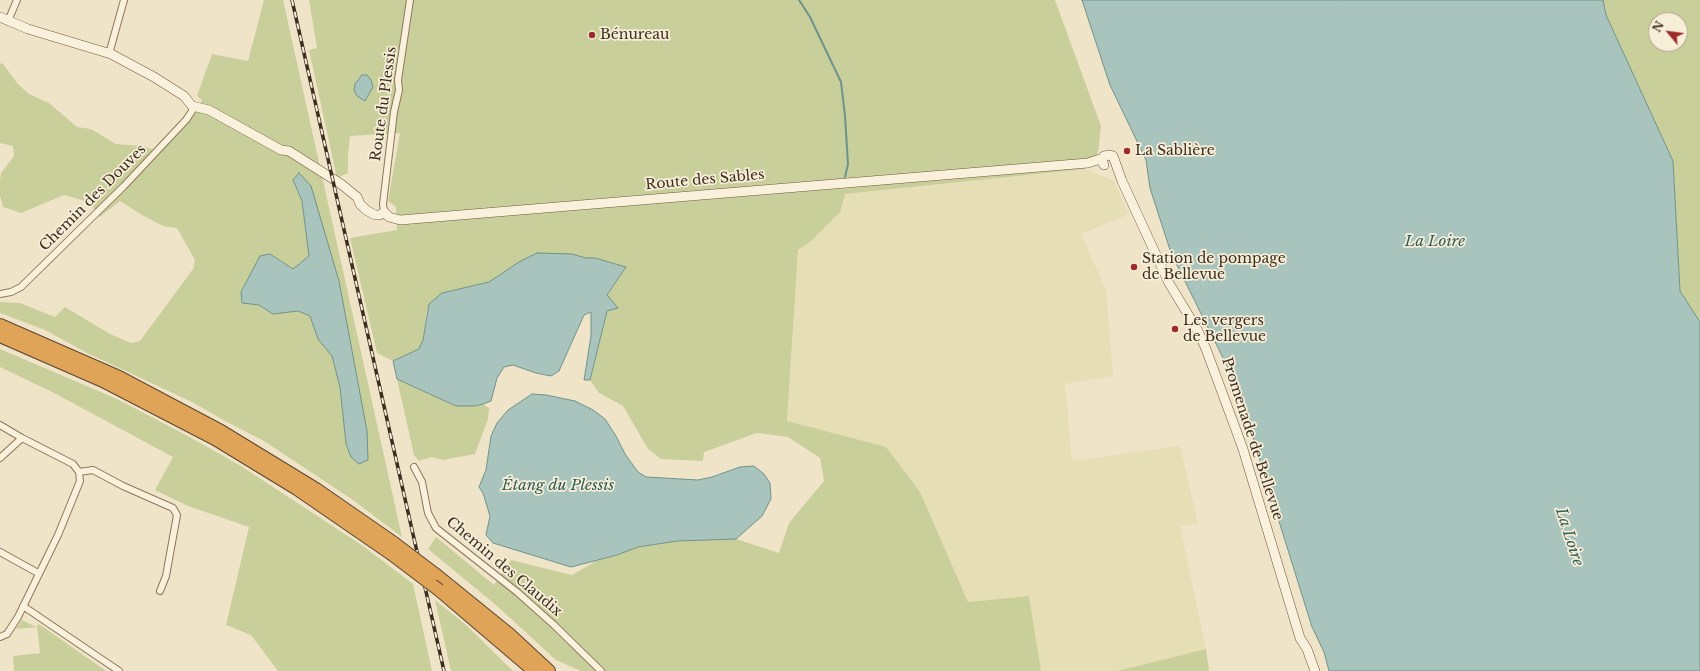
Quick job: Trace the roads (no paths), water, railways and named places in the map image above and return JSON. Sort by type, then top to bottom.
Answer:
[{"type":"highway","points":[[0,325],[119,377],[214,427],[316,488],[392,548],[534,671]]},
{"type":"highway","points":[[0,336],[103,381],[215,439],[435,574],[509,634],[549,671]]},
{"type":"street","points":[[17,0],[4,19],[109,54],[154,77],[184,96],[192,106]]},
{"type":"street","points":[[109,54],[124,0]]},
{"type":"street","name":"Route du Plessis","points":[[384,212],[384,188],[394,112],[399,90],[398,80],[410,0]]},
{"type":"street","name":"Route des Sables","points":[[192,106],[209,110],[282,150],[289,150],[341,184],[357,197],[360,204],[366,210],[375,215],[380,215],[384,212],[389,217],[400,220],[1088,163],[1107,163]]},
{"type":"street","name":"Chemin des Douves","points":[[0,294],[11,292],[21,287],[124,186],[186,120],[192,111],[192,106]]},
{"type":"street","name":"Promenade de Bellevue","points":[[1107,163],[1122,181],[1169,283],[1198,331],[1218,377],[1243,449],[1300,638],[1307,649],[1315,671]]},
{"type":"street","points":[[0,425],[73,464],[79,472],[80,481],[23,606],[7,634],[0,637]]},
{"type":"street","points":[[0,458],[22,438]]},
{"type":"street","name":"Chemin des Claudix","points":[[414,468],[422,482],[428,513],[436,528],[516,592],[554,625],[601,671]]},
{"type":"street","points":[[79,472],[93,470],[123,486],[173,508],[177,515],[166,576],[160,591]]},
{"type":"street","points":[[0,552],[38,573]]},
{"type":"street","points":[[23,606],[119,671]]},
{"type":"water","name":"La Loire","points":[[1082,0],[1603,0],[1606,15],[1673,161],[1680,291],[1700,322],[1700,671],[1329,671],[1324,652],[1312,627],[1244,409],[1229,370],[1171,253],[1150,188],[1146,160],[1110,85]]},
{"type":"water","points":[[362,75],[367,75],[371,80],[373,87],[365,101],[357,96],[354,90],[355,84]]},
{"type":"water","points":[[299,173],[311,186],[339,281],[367,431],[368,460],[359,464],[351,457],[346,444],[340,387],[332,356],[318,339],[310,316],[298,311],[273,314],[259,305],[242,303],[241,292],[260,256],[270,254],[293,269],[309,256],[302,201],[293,180]]},
{"type":"water","points":[[537,253],[572,254],[586,258],[595,258],[626,267],[607,295],[618,308],[607,311],[590,380],[584,380],[591,336],[591,312],[584,315],[559,371],[551,376],[536,373],[513,365],[504,367],[497,378],[491,401],[483,404],[475,406],[456,406],[397,379],[393,361],[419,349],[423,340],[429,304],[442,293],[489,282],[519,262]]},
{"type":"water","name":"Étang du Plessis","points":[[532,394],[546,395],[575,401],[593,410],[605,419],[625,454],[638,472],[646,477],[698,480],[712,477],[740,467],[754,466],[764,474],[770,483],[771,499],[762,516],[736,539],[677,541],[638,547],[617,555],[571,567],[493,543],[486,535],[490,516],[483,493],[479,487],[486,470],[491,436],[497,423],[508,410]]},
{"type":"waterway","points":[[799,0],[810,17],[841,82],[848,164],[845,177]]},
{"type":"railway","points":[[292,0],[444,671]]},
{"type":"place","name":"Bénureau","points":[[592,35]]},
{"type":"place","name":"La Sablière","points":[[1127,151]]},
{"type":"place","name":"Station de pompage de Bellevue","points":[[1134,267]]},
{"type":"place","name":"Les vergers de Bellevue","points":[[1175,329]]}]
